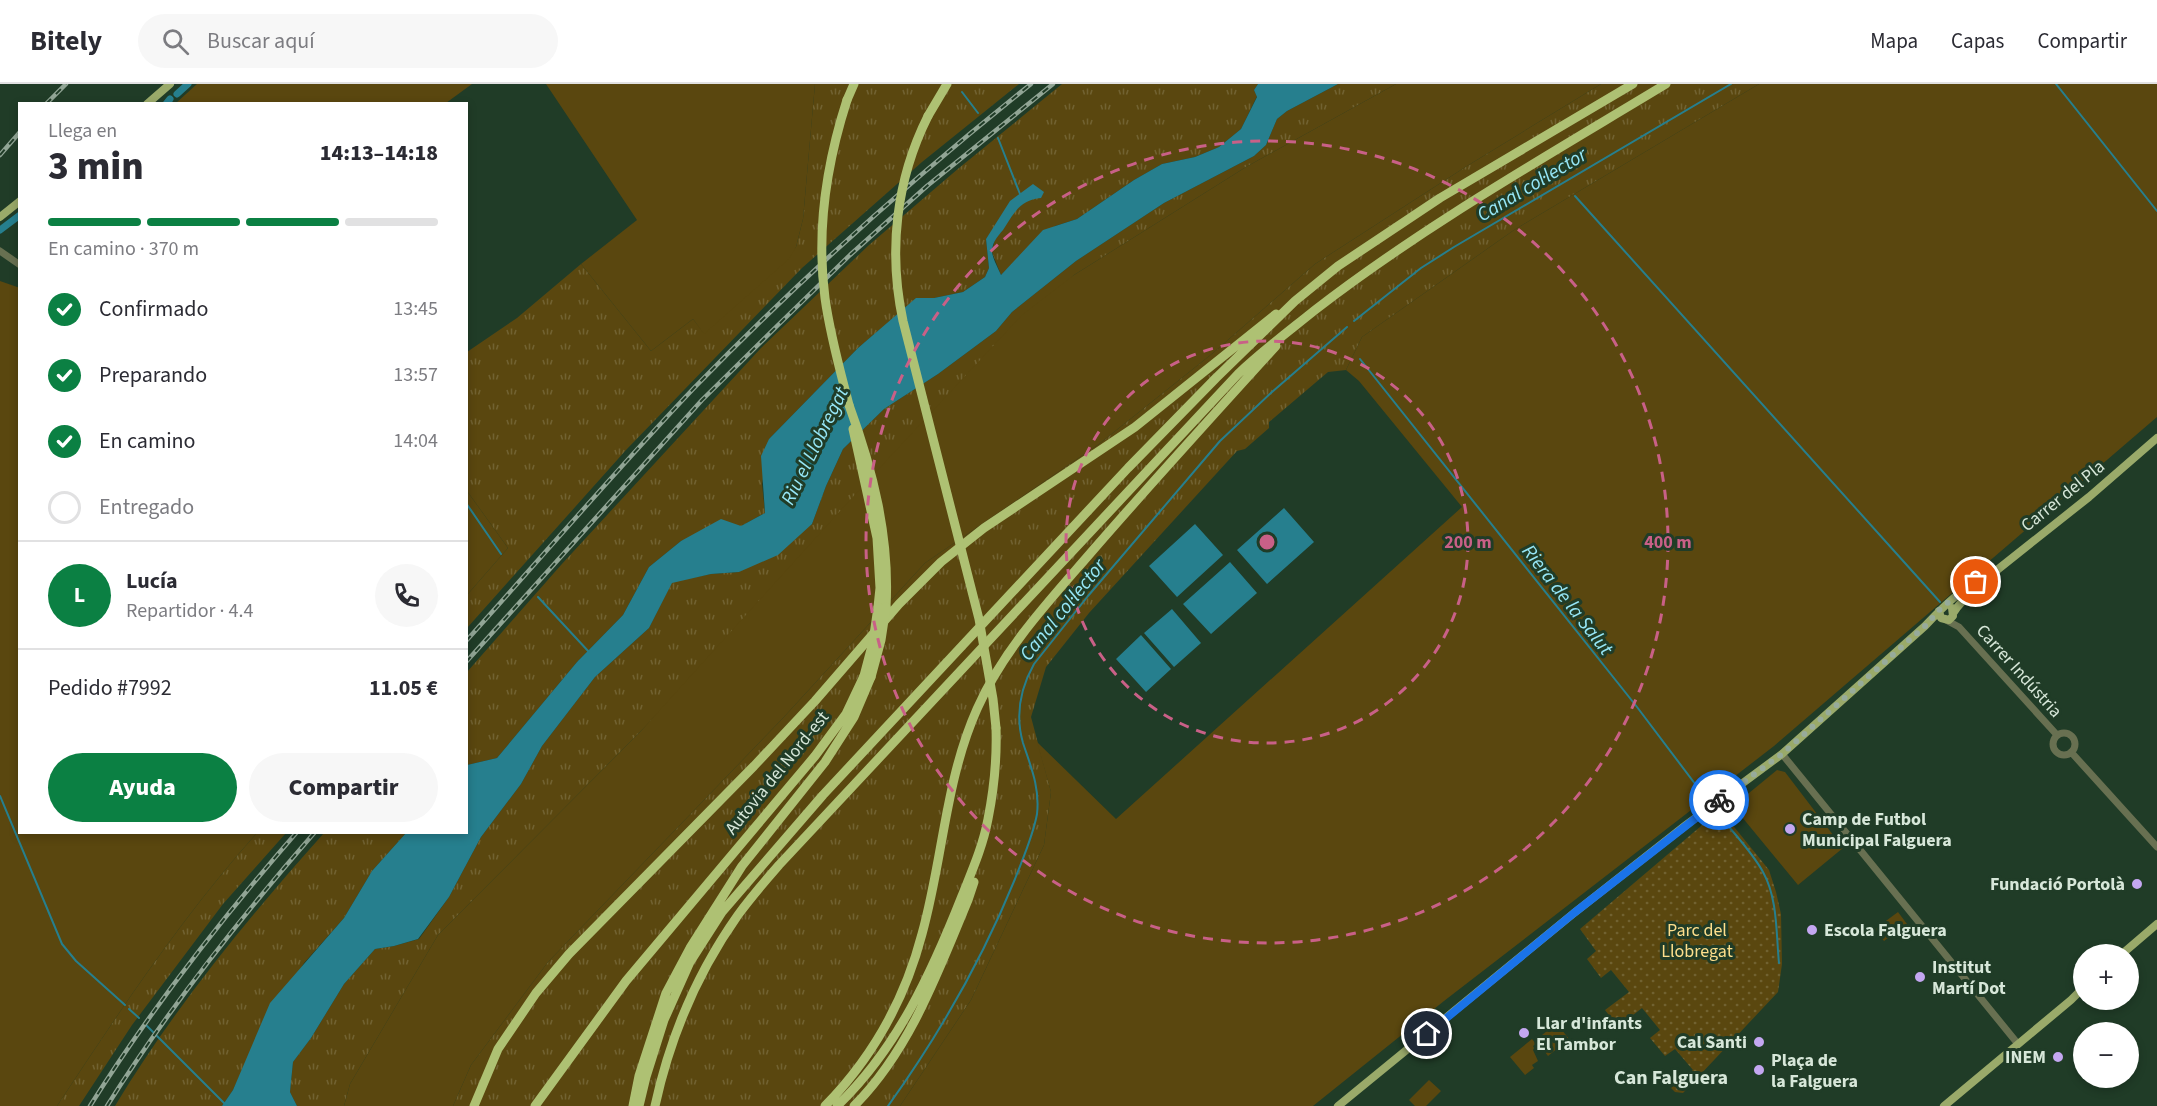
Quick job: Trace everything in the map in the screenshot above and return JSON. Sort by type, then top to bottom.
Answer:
[{"type":"highway","name":"Autovia del Nord-est","points":[[535,1106],[626,981],[816,756],[846,714],[867,676],[882,607],[883,568],[828,316],[821,241],[823,204],[835,137],[854,84]]},
{"type":"highway","points":[[854,1106],[884,1068],[922,1007],[968,900],[992,795],[996,728],[992,690],[979,619],[897,290],[895,244],[900,196],[911,154],[928,116],[947,84]]},
{"type":"highway","points":[[474,1106],[498,1049],[536,993],[569,954],[754,766],[815,701],[899,604],[941,562],[1001,516],[1135,427],[1206,372],[1264,322],[1295,301],[1338,266],[1440,198],[1633,84]]},
{"type":"highway","points":[[654,1106],[681,1016],[708,963],[739,914],[779,865],[1230,382],[1260,353],[1352,281],[1448,216],[1666,84]]},
{"type":"highway","points":[[639,1106],[664,1020],[690,962],[722,912],[823,795],[1128,468],[1295,301]]},
{"type":"highway","points":[[825,1106],[840,1090],[877,1040],[896,1005],[911,969],[923,933],[953,782],[977,708],[998,670],[1018,639],[1050,600],[1146,489],[1291,329]]},
{"type":"highway","points":[[633,1106],[639,1076],[666,993],[690,948],[742,866],[825,762],[854,717],[867,676]]},
{"type":"highway","points":[[837,1106],[869,1071],[892,1039],[919,993],[950,927],[979,856]]},
{"type":"main road","points":[[149,102],[170,84]]},
{"type":"main road","points":[[0,217],[18,203]]},
{"type":"main road","name":"Carrer del Pla","points":[[1954,613],[1959,605],[1987,578],[2089,497],[2157,438]]},
{"type":"main road","name":"Carrer del Pla","points":[[1338,1106],[1574,913],[1700,814],[1782,754],[1943,608],[1976,582],[1987,578]]},
{"type":"main road","points":[[1950,607],[1954,613],[1951,619],[1945,620],[1940,616],[1943,608],[1950,607]]},
{"type":"main road","name":"Carrer del Pla","points":[[1925,626],[1945,620]]},
{"type":"main road","points":[[2134,944],[2157,924]]},
{"type":"main road","points":[[2139,947],[2157,932]]},
{"type":"main road","points":[[1944,1106],[2073,998]]},
{"type":"street","points":[[2,253],[18,264]]},
{"type":"street","name":"Carrer Indústria","points":[[1954,613],[1959,627]]},
{"type":"street","name":"Carrer Indústria","points":[[1945,620],[1959,627],[2057,735]]},
{"type":"street","points":[[2064,732],[2072,737],[2075,743],[2072,752],[2065,755],[2056,751],[2053,744],[2057,735],[2064,732]]},
{"type":"street","points":[[2072,752],[2157,847]]},
{"type":"street","points":[[1782,754],[2018,1044]]},
{"type":"green space","points":[[197,84],[472,84],[447,102],[177,102]]},
{"type":"green space","points":[[546,84],[815,84],[803,219],[796,247],[789,259],[704,334],[693,319],[651,351],[581,264],[637,220]]},
{"type":"green space","points":[[815,84],[1019,84],[922,162],[802,268],[626,450],[468,627],[468,594],[508,548],[468,492],[468,351],[517,318],[581,264],[651,351],[693,319],[704,333],[796,247],[803,219]]},
{"type":"green space","points":[[1062,84],[1258,84],[1254,90],[1257,96],[1241,129],[1219,147],[1195,157],[1162,164],[1077,219],[1055,226],[1030,246],[1001,275],[992,252],[995,239],[1014,211],[1029,199],[1033,185],[986,239],[989,268],[985,277],[963,292],[916,299],[858,348],[769,439],[762,484],[765,513],[741,526],[681,541],[649,567],[623,615],[577,662],[497,758],[468,765],[468,671],[561,565],[761,348],[869,245]]},
{"type":"green space","points":[[1338,84],[1396,84],[1246,167],[1074,275],[640,732],[438,935],[350,1084],[344,1106],[297,1106],[290,1092],[293,1062],[311,1038],[344,984],[375,949],[419,939],[449,897],[481,837],[521,784],[542,746],[595,677],[649,628],[672,582],[711,574],[739,572],[812,524],[843,449],[884,409],[938,374],[996,331],[1012,312],[1076,261],[1164,203],[1254,156],[1266,145],[1277,119],[1287,111]]},
{"type":"green space","points":[[1396,84],[1601,84],[1467,166],[1315,264],[1213,353],[1099,444],[925,563],[783,718],[548,962],[471,1065],[453,1106],[344,1106],[350,1084],[438,935],[640,732],[860,489],[1022,315],[1074,275],[1246,167]]},
{"type":"green space","points":[[1601,84],[1759,84],[1514,230],[1362,337],[1346,370],[1328,372],[1269,422],[1269,428],[1245,449],[1237,451],[1089,613],[1046,667],[1031,717],[1051,792],[1044,845],[971,1000],[900,1106],[453,1106],[471,1065],[548,962],[783,718],[925,563],[1099,444],[1213,353],[1315,264],[1467,166]]},
{"type":"green space","points":[[1759,84],[2157,84],[2157,417],[1774,746],[1444,1001],[1313,1106],[900,1106],[971,1000],[1044,845],[1051,792],[1037,742],[1116,819],[1462,507],[1359,381],[1346,370],[1362,337],[1514,230]]},
{"type":"green space","points":[[0,281],[18,287],[18,834],[256,834],[177,932],[57,1106],[0,1106]]},
{"type":"green space","points":[[468,492],[508,548],[468,594]]},
{"type":"green space","name":"Camp de Futbol Municipal Falguera","points":[[1777,770],[1785,772],[1843,848],[1798,885],[1737,811],[1738,802]]},
{"type":"green space","name":"Parc del Llobregat","points":[[1722,812],[1769,870],[1776,892],[1781,914],[1782,964],[1778,992],[1683,1093],[1675,1092],[1671,1088],[1693,1070],[1675,1049],[1665,1056],[1650,1038],[1660,1030],[1642,1008],[1618,1027],[1605,1010],[1629,992],[1611,970],[1601,978],[1587,959],[1596,951],[1580,929],[1714,815]]},
{"type":"green space","points":[[256,834],[285,834],[223,904],[132,1025],[79,1106],[57,1106],[128,1000],[229,865]]},
{"type":"green space","points":[[323,834],[405,834],[372,871],[344,918],[304,963],[252,1049],[233,1090],[222,1106],[115,1106],[187,999]]},
{"type":"green space","points":[[1898,912],[1907,924],[1884,941],[1875,929]]},
{"type":"green space","points":[[1555,1021],[1569,1039],[1548,1056],[1545,1052],[1549,1048],[1547,1046],[1545,1048],[1541,1043],[1542,1035],[1551,1028],[1549,1025]]},
{"type":"green space","points":[[1532,1039],[1536,1044],[1533,1050],[1538,1061],[1532,1065],[1534,1068],[1525,1075],[1510,1057]]},
{"type":"green space","points":[[1429,1080],[1441,1091],[1426,1106],[1415,1106],[1409,1100]]},
{"type":"water","name":"Riu el Llobregat","points":[[1258,84],[1338,84],[1287,111],[1277,119],[1266,145],[1254,156],[1164,203],[1076,261],[1012,312],[996,331],[938,374],[884,409],[843,449],[812,524],[778,555],[739,572],[711,574],[672,583],[649,628],[595,677],[542,746],[521,784],[481,837],[449,897],[418,939],[375,949],[344,984],[311,1038],[293,1062],[290,1092],[297,1106],[222,1106],[233,1090],[270,1003],[344,918],[372,871],[405,834],[468,834],[468,765],[497,758],[577,662],[623,615],[649,567],[681,541],[721,519],[741,526],[765,513],[761,456],[769,439],[858,348],[916,298],[934,298],[963,292],[985,277],[989,268],[986,239],[1010,201],[1033,184],[1044,192],[1041,198],[1028,201],[1019,207],[993,244],[992,252],[1001,275],[1043,230],[1077,219],[1162,164],[1195,157],[1219,147],[1241,129],[1257,97],[1254,90]]},
{"type":"water","points":[[1284,508],[1314,542],[1267,584],[1237,550]]},
{"type":"water","points":[[1195,524],[1223,555],[1177,597],[1149,566]]},
{"type":"water","points":[[1230,562],[1257,593],[1211,634],[1183,604]]},
{"type":"water","points":[[1172,609],[1201,643],[1174,667],[1144,633]]},
{"type":"water","points":[[1141,635],[1171,669],[1146,692],[1116,659]]},
{"type":"waterway","points":[[177,94],[188,84]]},
{"type":"waterway","name":"Canal col·lector","points":[[1354,321],[1421,268],[1454,247],[1731,84]]},
{"type":"waterway","points":[[2056,84],[2157,211]]},
{"type":"waterway","points":[[962,92],[978,113]]},
{"type":"waterway","points":[[998,138],[1020,194]]},
{"type":"waterway","points":[[1575,196],[1940,602]]},
{"type":"waterway","points":[[0,230],[18,216]]},
{"type":"waterway","name":"Canal col·lector","points":[[888,1106],[925,1052],[974,968],[1002,909],[1030,839],[1038,804],[1034,778],[1023,743],[1019,712],[1025,683],[1034,664],[1088,596],[1220,441],[1347,327]]},
{"type":"waterway","name":"Riera de la Salut","points":[[1360,359],[1637,707],[1708,801]]},
{"type":"waterway","points":[[468,506],[501,554]]},
{"type":"waterway","points":[[538,597],[589,652]]},
{"type":"waterway","points":[[0,796],[62,944],[76,961],[125,1005]]},
{"type":"waterway","name":"Riera de la Salut","points":[[1717,812],[1753,856],[1768,882],[1775,917],[1779,963]]},
{"type":"waterway","points":[[129,1009],[139,1018]]},
{"type":"waterway","points":[[145,1024],[227,1106]]},
{"type":"railway","points":[[48,102],[66,84]]},
{"type":"railway","points":[[468,639],[636,450],[734,347],[858,230],[1031,84]]},
{"type":"railway","points":[[468,660],[702,400],[776,327],[850,255],[927,186],[1053,84]]},
{"type":"railway","points":[[0,155],[18,134]]},
{"type":"railway","points":[[90,1106],[188,965],[295,834]]},
{"type":"railway","points":[[107,1106],[180,999],[259,897],[313,834]]},
{"type":"way so far","points":[[1719,800],[1782,754],[1925,626],[1942,607],[1976,582]]},
{"type":"place","name":"Camp de Futbol Municipal Falguera","points":[[1790,829]]},
{"type":"place","name":"Fundació Portolà","points":[[2137,884]]},
{"type":"place","name":"Escola Falguera","points":[[1812,930]]},
{"type":"place","name":"Institut Martí Dot","points":[[1920,977]]},
{"type":"place","name":"Llar d'infants El Tambor","points":[[1524,1033]]},
{"type":"place","name":"Cal Santi","points":[[1759,1042]]},
{"type":"place","name":"INEM","points":[[2058,1057]]},
{"type":"place","name":"Plaça de la Falguera","points":[[1759,1070]]},
{"type":"district","name":"Can Falguera","points":[[1671,1078]]},
{"type":"route","points":[[1427,1034],[1574,913],[1719,800]]}]
